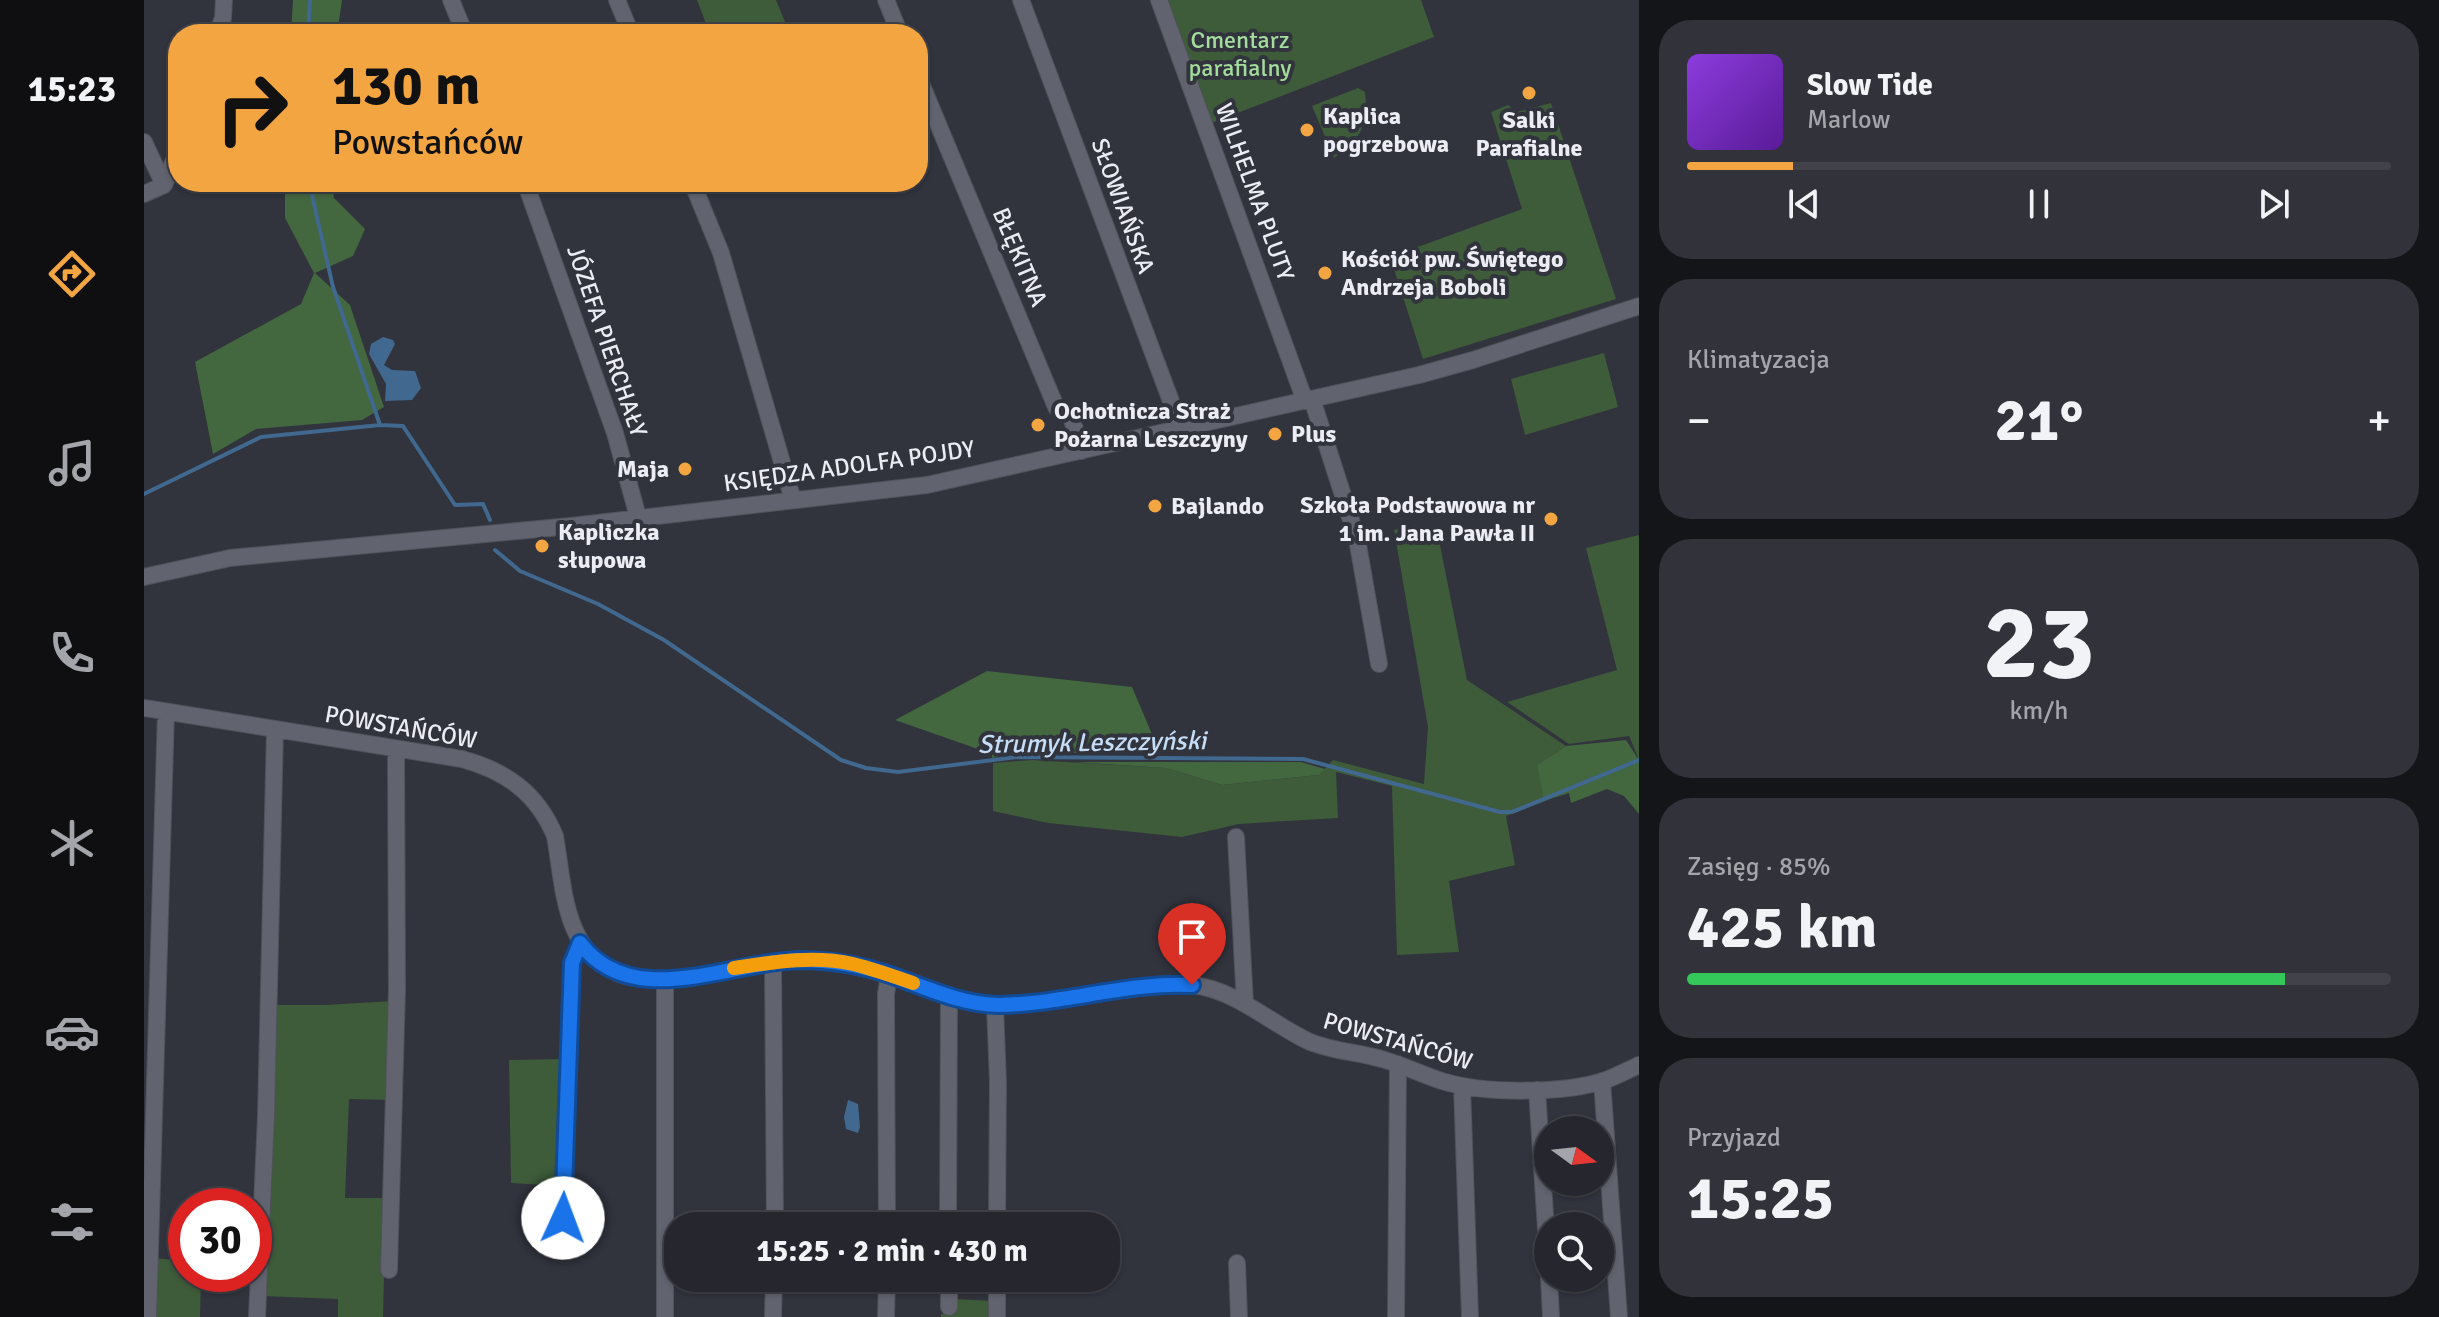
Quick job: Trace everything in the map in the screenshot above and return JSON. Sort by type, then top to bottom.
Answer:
[{"type":"street","points":[[221,24],[224,0]]},
{"type":"street","points":[[451,0],[461,24]]},
{"type":"street","points":[[617,0],[627,24]]},
{"type":"street","points":[[886,0],[896,24]]},
{"type":"street","name":"SŁOWIAŃSKA","points":[[1021,0],[1181,428]]},
{"type":"street","name":"WILHELMA PLUTY","points":[[1159,0],[1309,400],[1357,539],[1379,664]]},
{"type":"street","name":"BŁĘKITNA","points":[[928,100],[1056,407],[1071,417],[1082,451]]},
{"type":"street","points":[[144,142],[164,185]]},
{"type":"street","points":[[144,194],[164,185],[168,175]]},
{"type":"street","name":"JÓZEFA PIERCHAŁY","points":[[529,192],[611,420],[638,517]]},
{"type":"street","points":[[696,192],[721,253],[793,500]]},
{"type":"street","name":"KSIĘDZA ADOLFA POJDY","points":[[145,574],[230,558],[571,526],[927,485],[1460,364],[1639,306]]},
{"type":"street","name":"POWSTAŃCÓW","points":[[144,708],[479,764],[504,775],[542,811],[555,836],[571,925],[580,943],[614,972],[641,979],[665,979],[773,962],[836,961],[949,995],[995,1005],[1176,984],[1207,988],[1234,998],[1317,1045],[1398,1064],[1462,1086],[1537,1090],[1602,1081],[1639,1065]]},
{"type":"street","points":[[148,1317],[166,712]]},
{"type":"street","points":[[257,1317],[266,1116],[275,729]]},
{"type":"street","points":[[389,1270],[397,989],[396,749]]},
{"type":"street","points":[[1236,837],[1245,1004]]},
{"type":"street","points":[[562,1250],[572,963],[580,943]]},
{"type":"street","points":[[773,962],[775,1212]]},
{"type":"street","points":[[887,1212],[886,994],[889,975]]},
{"type":"street","points":[[665,979],[665,1317]]},
{"type":"street","points":[[948,1212],[949,995]]},
{"type":"street","points":[[995,1005],[997,1212]]},
{"type":"street","points":[[1396,1317],[1398,1064]]},
{"type":"street","points":[[1602,1081],[1619,1317]]},
{"type":"street","points":[[1462,1086],[1470,1317]]},
{"type":"street","points":[[1537,1090],[1545,1212]]},
{"type":"street","points":[[1237,1263],[1239,1317]]},
{"type":"street","points":[[773,1317],[774,1292]]},
{"type":"street","points":[[886,1317],[887,1292]]},
{"type":"street","points":[[949,1292],[949,1307]]},
{"type":"street","points":[[997,1292],[997,1317]]},
{"type":"street","points":[[1550,1292],[1551,1317]]},
{"type":"green space","points":[[293,0],[342,0],[338,24],[292,24]]},
{"type":"green space","points":[[697,0],[776,0],[786,24],[706,24]]},
{"type":"green space","name":"Cmentarz parafialny","points":[[1165,0],[1421,0],[1434,37],[1209,124]]},
{"type":"green space","points":[[1358,88],[1365,92],[1364,123],[1350,145],[1334,158],[1312,106]]},
{"type":"green space","points":[[1551,103],[1616,299],[1423,359],[1390,257],[1522,209],[1491,112],[1508,105],[1516,112]]},
{"type":"green space","points":[[285,192],[333,192],[334,198],[365,229],[353,256],[315,273],[350,305],[384,407],[362,420],[256,429],[213,454],[195,362],[301,304],[314,273],[285,218]]},
{"type":"green space","points":[[1604,353],[1618,407],[1525,435],[1511,379]]},
{"type":"green space","points":[[1415,525],[1438,535],[1467,680],[1566,746],[1537,765],[1548,800],[1506,816],[1515,865],[1449,881],[1459,952],[1397,955],[1392,786],[1336,772],[1338,818],[1239,824],[1182,837],[1048,823],[993,811],[993,763],[1032,760],[1166,768],[1222,785],[1319,775],[1333,760],[1424,784],[1428,727],[1394,530]]},
{"type":"green space","points":[[1639,535],[1639,760],[1629,736],[1569,744],[1507,702],[1617,670],[1586,548]]},
{"type":"green space","points":[[987,671],[1132,687],[1160,753],[1012,753],[992,758],[992,754],[895,720]]},
{"type":"green space","points":[[1626,740],[1639,760],[1639,814],[1624,796],[1607,789],[1571,803],[1569,793],[1544,801],[1537,765],[1566,746]]},
{"type":"green space","points":[[1073,762],[1301,762],[1325,769],[1319,775],[1222,785],[1166,768]]},
{"type":"green space","points":[[393,1001],[390,1100],[349,1099],[345,1198],[386,1198],[383,1317],[338,1317],[338,1299],[263,1296],[263,1292],[272,1292],[272,1188],[267,1188],[273,1005]]},
{"type":"green space","points":[[564,1059],[561,1186],[511,1183],[509,1060]]},
{"type":"green space","points":[[154,1258],[168,1259],[168,1292],[201,1292],[200,1317],[152,1317]]},
{"type":"green space","points":[[955,1299],[993,1301],[994,1317],[941,1317],[941,1314],[955,1314]]},
{"type":"water","points":[[383,337],[393,340],[395,344],[384,365],[392,370],[415,371],[421,388],[412,400],[385,401],[386,384],[369,354],[371,344]]},
{"type":"water","points":[[848,1100],[858,1104],[858,1133],[846,1129],[844,1117]]},
{"type":"waterway","points":[[309,24],[310,0]]},
{"type":"waterway","points":[[311,192],[333,287],[380,425]]},
{"type":"waterway","points":[[144,494],[261,437],[380,425],[403,426],[455,505],[483,504],[490,520]]},
{"type":"waterway","name":"Strumyk Leszczyński","points":[[495,550],[520,571],[598,604],[664,640],[841,760],[866,768],[898,772],[1017,757],[1303,759],[1500,812],[1512,812],[1639,760]]},
{"type":"slow traffic","points":[[734,968],[795,960],[836,961],[913,983]]},
{"type":"place","name":"Salki Parafialne","points":[[1529,93]]},
{"type":"place","name":"Kaplica pogrzebowa","points":[[1307,130]]},
{"type":"place","name":"Kościół pw. Świętego Andrzeja Boboli","points":[[1325,273]]},
{"type":"place","name":"Ochotnicza Straż Pożarna Leszczyny","points":[[1038,425]]},
{"type":"place","name":"Plus","points":[[1275,434]]},
{"type":"place","name":"Maja","points":[[685,469]]},
{"type":"place","name":"Bajlando","points":[[1155,506]]},
{"type":"place","name":"Szkoła Podstawowa nr 1 im. Jana Pawła II","points":[[1551,519]]},
{"type":"place","name":"Kapliczka słupowa","points":[[542,546]]},
{"type":"route","points":[[563,1218],[572,963],[580,943],[614,972],[641,979],[677,978],[773,962],[836,961],[949,995],[995,1005],[1176,984],[1192,985]]}]
